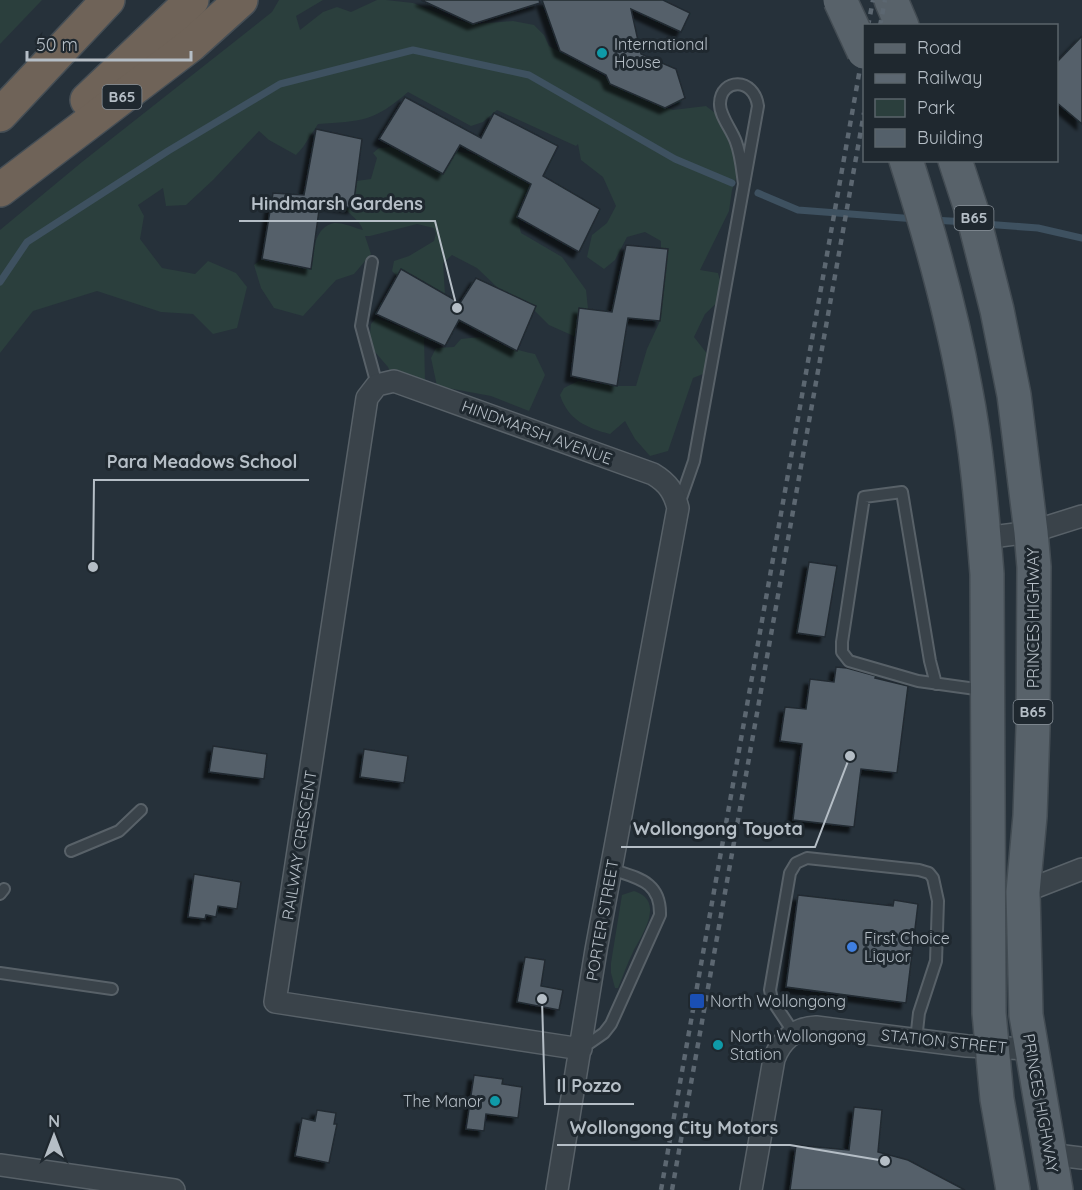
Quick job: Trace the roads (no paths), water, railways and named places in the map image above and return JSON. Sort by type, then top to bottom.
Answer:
[{"type":"highway","points":[[4,112],[87,0]]},
{"type":"highway","points":[[4,112],[108,0]]},
{"type":"highway","points":[[0,182],[192,0]]},
{"type":"highway","name":"B65","points":[[0,190],[191,45],[241,0]]},
{"type":"main road","points":[[840,0],[863,49]]},
{"type":"main road","points":[[891,0],[901,24]]},
{"type":"main road","points":[[907,162],[943,283],[966,388],[984,538],[987,574],[987,827],[991,1047],[1010,1176],[1048,1154]]},
{"type":"main road","name":"PRINCES HIGHWAY","points":[[956,162],[973,215],[1014,395],[1031,532],[1034,567],[1033,727],[1030,816],[1023,892],[1026,1015],[1030,1049],[1056,1190]]},
{"type":"street","name":"HINDMARSH AVENUE","points":[[377,385],[394,381],[653,474],[669,485],[675,495],[678,508]]},
{"type":"street","name":"RAILWAY CRESCENT","points":[[377,385],[368,398],[275,1002],[581,1049]]},
{"type":"street","name":"PORTER STREET","points":[[557,1190],[611,869],[678,508]]},
{"type":"street","points":[[984,538],[1031,532],[1082,516]]},
{"type":"street","points":[[1023,892],[1082,869]]},
{"type":"street","name":"STATION STREET","points":[[791,1035],[804,1028],[816,1027],[916,1040],[1030,1049]]},
{"type":"street","points":[[751,1190],[774,1059],[780,1047],[791,1035]]},
{"type":"street","points":[[1048,1154],[1082,1158]]},
{"type":"street","points":[[0,1165],[174,1190]]},
{"type":"lane","points":[[678,508],[694,461],[744,184],[758,106],[752,89],[738,84],[728,87],[720,103],[737,144],[744,184]]},
{"type":"lane","points":[[372,262],[361,326],[377,385]]},
{"type":"lane","points":[[936,684],[930,661],[902,492],[864,497],[842,652],[849,662],[918,681],[936,684],[988,691]]},
{"type":"lane","points":[[71,851],[119,831],[141,810]]},
{"type":"lane","points":[[791,1035],[772,1000],[770,990],[790,873],[796,863],[807,858],[919,870],[929,873],[933,878],[938,901],[936,961],[919,1013],[916,1040]]},
{"type":"lane","points":[[581,1049],[595,1041],[611,1024],[660,915],[658,897],[654,889],[639,879],[611,869]]},
{"type":"lane","points":[[0,973],[112,989]]},
{"type":"waterway","points":[[0,282],[27,242],[168,151],[280,84],[413,50],[529,75],[675,159],[732,183]]},
{"type":"waterway","points":[[758,193],[798,210],[916,219]]},
{"type":"waterway","points":[[933,220],[967,222]]},
{"type":"waterway","points":[[984,224],[1038,228],[1082,238]]},
{"type":"railway","points":[[868,24],[873,0]]},
{"type":"railway","points":[[880,24],[885,0]]},
{"type":"railway","points":[[661,1190],[863,52]]},
{"type":"railway","points":[[672,1190],[863,119]]},
{"type":"place","name":"International House","points":[[602,53]]},
{"type":"place","name":"Hindmarsh Gardens","points":[[457,308]]},
{"type":"place","name":"Para Meadows School","points":[[93,567]]},
{"type":"place","name":"Wollongong Toyota","points":[[850,756]]},
{"type":"place","name":"First Choice Liquor","points":[[852,947]]},
{"type":"place","name":"Il Pozzo","points":[[542,999]]},
{"type":"place","name":"North Wollongong","points":[[697,1001]]},
{"type":"place","name":"North Wollongong Station","points":[[718,1045]]},
{"type":"place","name":"The Manor","points":[[495,1101]]},
{"type":"place","name":"Wollongong City Motors","points":[[885,1161]]}]
